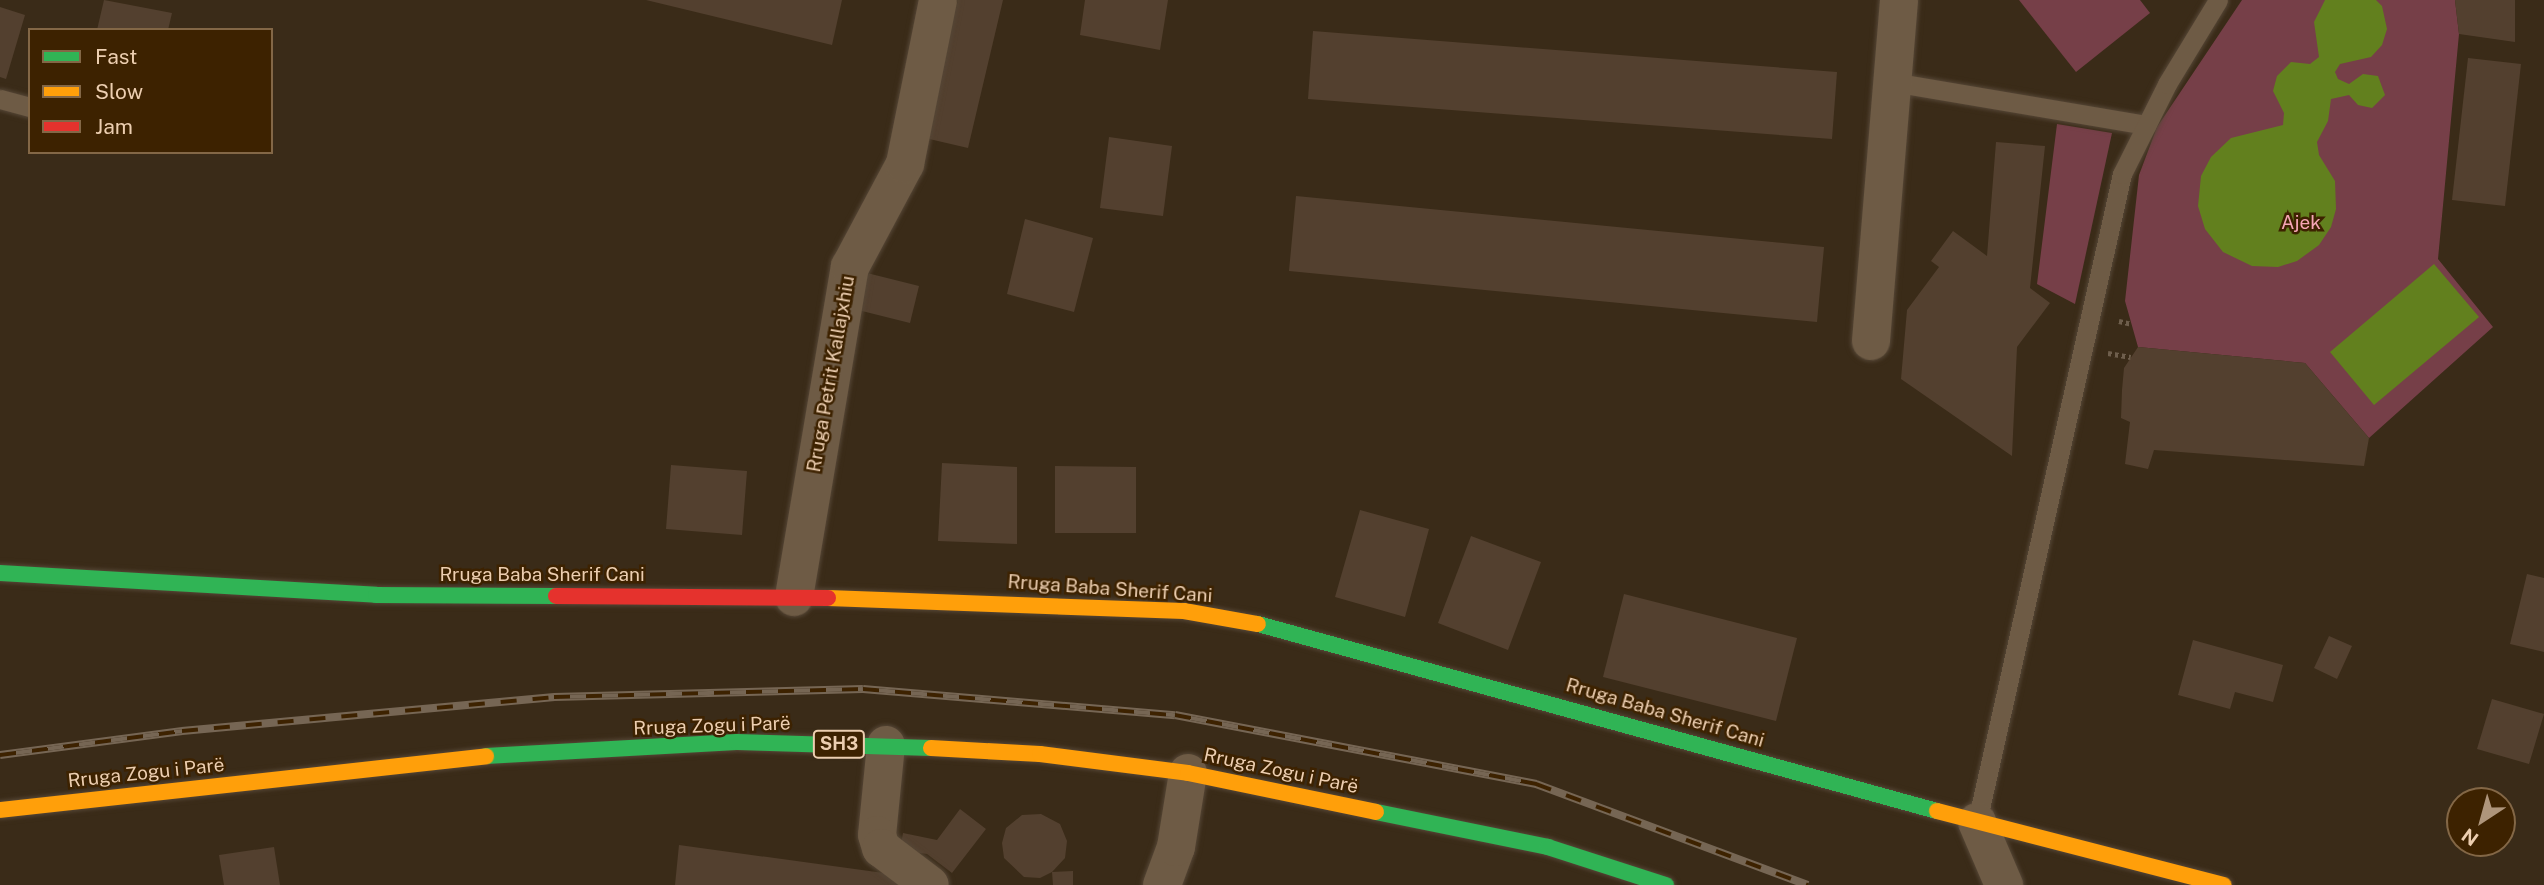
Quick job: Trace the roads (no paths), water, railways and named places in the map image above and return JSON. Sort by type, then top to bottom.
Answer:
[{"type":"street","name":"Rruga Petrit Kallajxhiu","points":[[794,597],[850,267],[905,164],[938,0]]},
{"type":"street","points":[[1871,341],[1899,0]]},
{"type":"street","name":"Rruga Baba Sherif Cani","points":[[0,573],[376,595],[794,597],[1073,604],[1184,611],[1260,624],[1977,822],[2224,885]]},
{"type":"street","name":"Rruga Zogu i Parë","points":[[0,810],[495,755],[737,742],[886,745],[1040,754],[1188,773],[1548,847],[1666,885]]},
{"type":"street","points":[[886,745],[877,835],[881,848],[930,885]]},
{"type":"street","points":[[1162,885],[1176,847],[1188,773]]},
{"type":"street","points":[[1977,822],[2004,885]]},
{"type":"lane","points":[[1977,822],[2122,174],[2146,125],[2218,0]]},
{"type":"lane","points":[[1892,82],[2146,125]]},
{"type":"lane","points":[[0,99],[28,106]]},
{"type":"railway","points":[[0,755],[182,731],[554,697],[863,689],[1175,715],[1536,784],[1808,885]]},
{"type":"park label","name":"Ajek","points":[[2301,223]]}]
